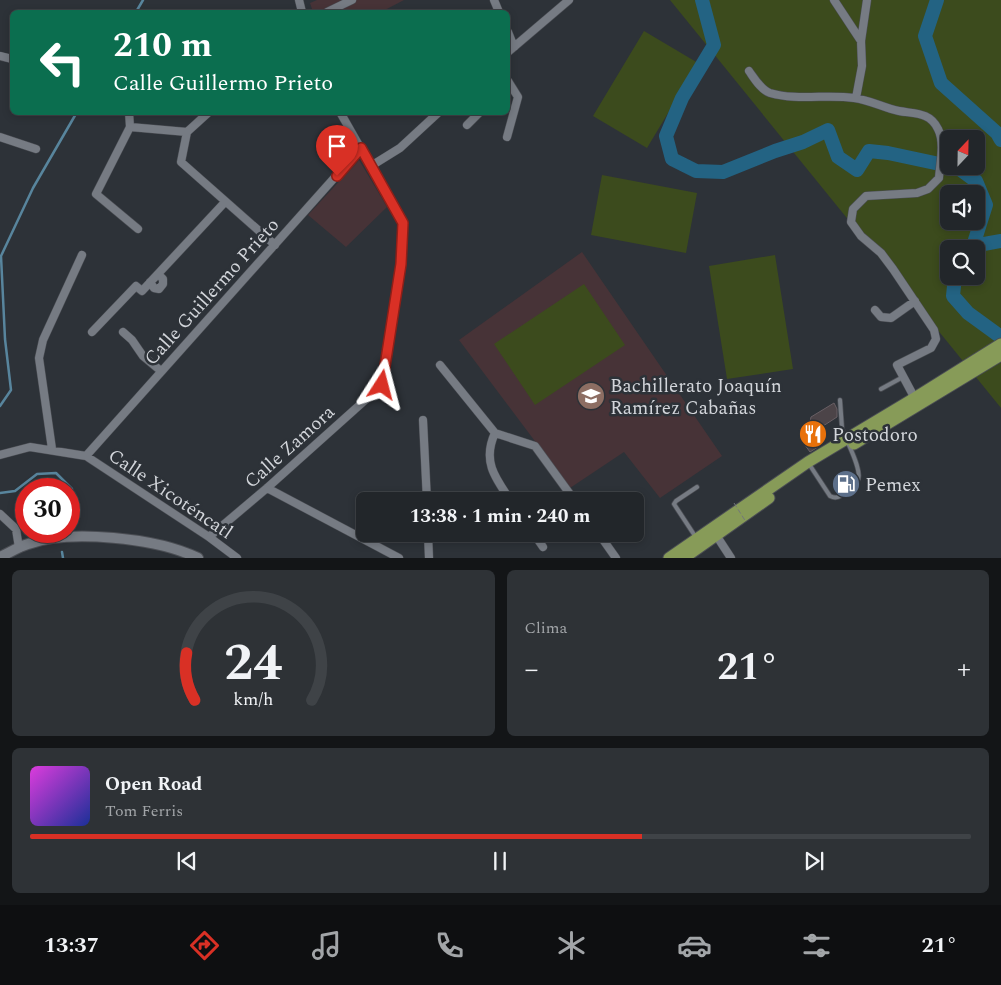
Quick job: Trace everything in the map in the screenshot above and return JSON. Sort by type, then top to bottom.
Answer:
[{"type":"main road","points":[[669,558],[810,465],[943,391],[1001,344]]},
{"type":"main road","points":[[848,443],[913,399],[978,363],[1001,355]]},
{"type":"main road","points":[[684,558],[810,465]]},
{"type":"main road","points":[[0,557],[29,544],[51,539],[86,535],[124,539],[191,556]]},
{"type":"street","points":[[330,10],[352,0]]},
{"type":"street","points":[[511,49],[568,0]]},
{"type":"street","points":[[834,0],[861,41]]},
{"type":"street","points":[[856,98],[862,66],[861,41],[868,0]]},
{"type":"street","points":[[748,71],[764,89],[771,93],[856,98],[892,109],[924,115],[930,118],[939,129],[941,148],[939,178],[928,189],[917,193],[866,196],[853,208],[851,222],[861,236],[881,254],[934,330],[936,339],[931,348],[897,365],[912,393],[913,399]]},
{"type":"street","points":[[507,136],[518,97],[510,87]]},
{"type":"street","points":[[130,115],[130,127],[96,194],[138,229]]},
{"type":"street","points":[[206,115],[187,132],[182,162],[275,245]]},
{"type":"street","name":"Calle Zamora","points":[[209,536],[267,488],[382,385],[401,264],[403,223],[342,115]]},
{"type":"street","points":[[371,166],[400,148],[436,115]]},
{"type":"street","points":[[467,125],[477,115]]},
{"type":"street","points":[[130,127],[187,132]]},
{"type":"street","points":[[0,137],[36,149]]},
{"type":"street","name":"Calle Guillermo Prieto","points":[[86,456],[361,148]]},
{"type":"street","points":[[92,332],[136,286],[142,291],[226,202]]},
{"type":"street","points":[[52,449],[39,358],[43,340],[82,255]]},
{"type":"street","points":[[875,310],[882,318],[891,318],[914,301]]},
{"type":"street","points":[[123,332],[132,340],[143,356],[161,371]]},
{"type":"street","points":[[440,365],[495,433],[535,446],[568,492]]},
{"type":"street","points":[[423,420],[427,492]]},
{"type":"street","points":[[495,433],[489,445],[490,460],[495,476],[505,492]]},
{"type":"street","points":[[0,455],[30,447],[52,449],[86,456]]},
{"type":"street","name":"Calle Xicoténcatl","points":[[86,456],[209,536],[237,558]]},
{"type":"street","points":[[267,488],[399,558]]},
{"type":"street","points":[[0,514],[16,530],[19,548]]},
{"type":"street","points":[[716,535],[731,558]]},
{"type":"street","points":[[428,542],[429,558]]},
{"type":"street","points":[[540,542],[543,547]]},
{"type":"street","points":[[605,542],[616,558]]},
{"type":"lane","points":[[881,389],[903,376]]},
{"type":"lane","points":[[810,465],[830,496],[834,498],[839,497],[856,484],[859,479],[859,473],[842,428],[840,400]]},
{"type":"lane","points":[[697,487],[674,504],[697,538]]},
{"type":"path","points":[[734,502],[746,522]]},
{"type":"shaded area","points":[[317,0],[404,0],[385,10],[312,10],[310,3]]},
{"type":"shaded area","points":[[359,160],[387,207],[346,247],[308,215]]},
{"type":"shaded area","name":"Bachillerato Joaquín Ramírez Cabañas","points":[[582,252],[722,456],[660,498],[624,452],[570,488],[459,340]]},
{"type":"green space","points":[[670,0],[1001,0],[1001,408]]},
{"type":"green space","points":[[644,31],[698,63],[647,148],[593,116]]},
{"type":"green space","points":[[602,175],[697,193],[686,253],[591,235]]},
{"type":"green space","points":[[775,255],[793,369],[727,379],[709,266]]},
{"type":"green space","points":[[584,284],[625,345],[535,405],[494,344]]},
{"type":"building","name":"Postodoro","points":[[834,403],[837,409],[837,417],[820,428],[818,440],[821,445],[810,452],[805,445],[811,417]]},
{"type":"waterway","points":[[137,10],[143,0]]},
{"type":"waterway","points":[[702,0],[714,45],[682,98],[666,136],[672,159],[696,171],[723,172],[803,142],[828,130],[838,157],[857,170],[869,151],[940,164]]},
{"type":"waterway","points":[[937,0],[925,36],[941,83],[997,133],[1001,140]]},
{"type":"waterway","points":[[0,406],[11,390],[5,339],[1,256],[33,188],[75,115]]},
{"type":"waterway","points":[[968,175],[976,181],[986,205],[975,240]]},
{"type":"waterway","points":[[985,244],[1001,241]]},
{"type":"waterway","points":[[954,285],[953,296],[968,313],[1001,337]]},
{"type":"waterway","points":[[32,478],[37,474],[56,473],[61,478]]},
{"type":"waterway","points":[[0,493],[15,491]]},
{"type":"waterway","points":[[62,552],[63,558]]},
{"type":"place","name":"Bachillerato Joaquín Ramírez Cabañas","points":[[591,396]]},
{"type":"place","name":"Postodoro","points":[[813,434]]},
{"type":"place","name":"Pemex","points":[[846,484]]},
{"type":"route","points":[[337,176],[361,148],[403,223],[401,264],[382,385]]}]
